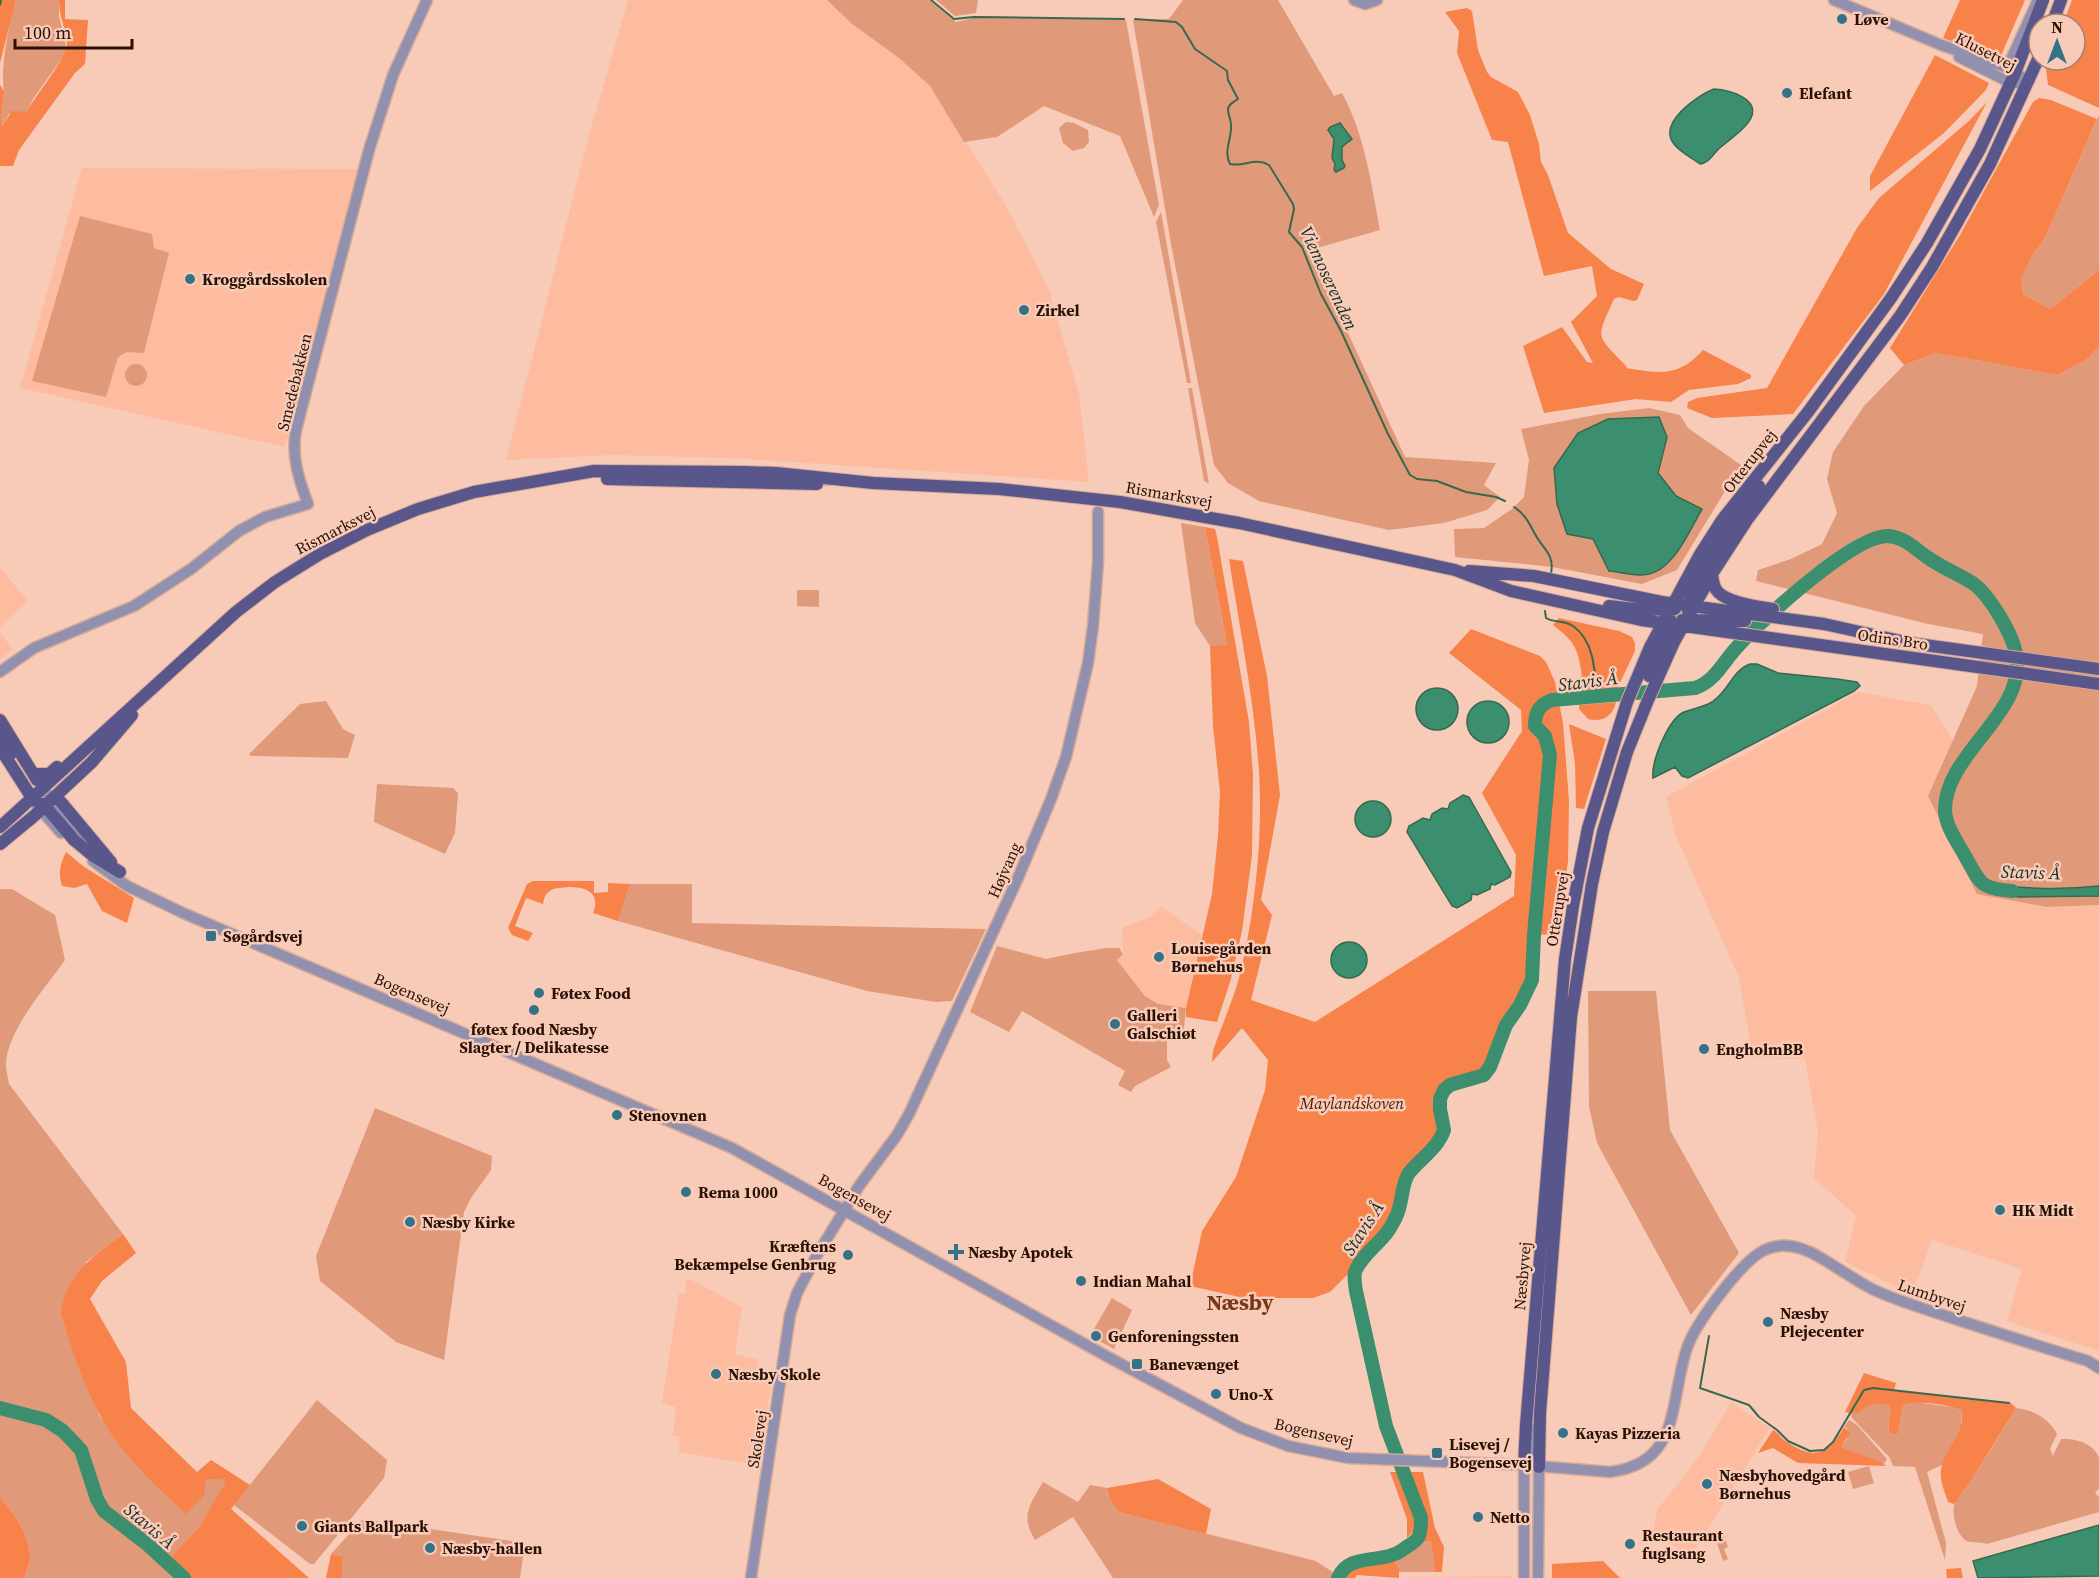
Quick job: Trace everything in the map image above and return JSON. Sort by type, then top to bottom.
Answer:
[{"type":"main road","name":"Otterupvej","points":[[1577,979],[1602,832],[1644,684],[1677,615],[1704,587],[1747,520],[1900,316],[1932,267],[1975,192],[2018,80],[2043,0]]},
{"type":"main road","name":"Otterupvej","points":[[1563,977],[1573,906],[1588,828],[1644,684],[1677,615],[1699,556],[1722,520],[1808,412],[1892,298],[1927,243],[2018,80],[2027,70]]},
{"type":"main road","name":"Rismarksvej","points":[[0,844],[129,708],[236,612],[275,582],[320,554],[367,530],[418,509],[474,492],[594,471],[776,473],[873,483],[999,489],[1119,502],[1239,523],[1455,570],[1534,576],[1677,615]]},
{"type":"main road","name":"Rismarksvej","points":[[1455,570],[1511,591],[1548,601],[1677,615]]},
{"type":"main road","points":[[1712,574],[1713,584],[1718,593],[1726,598],[1754,614],[1782,617]]},
{"type":"main road","points":[[1677,615],[1754,614],[1782,617],[1885,637]]},
{"type":"main road","name":"Odins Bro","points":[[1677,615],[1728,633],[2099,684]]},
{"type":"main road","name":"Odins Bro","points":[[1782,617],[1911,643],[2099,669]]},
{"type":"main road","name":"Rismarksvej","points":[[0,827],[42,800],[92,762],[159,681]]},
{"type":"main road","points":[[34,774],[49,774],[104,726],[129,708]]},
{"type":"main road","name":"Bogensevej","points":[[0,720],[34,774],[42,800]]},
{"type":"main road","points":[[0,734],[42,800]]},
{"type":"main road","name":"Bogensevej","points":[[0,748],[42,800]]},
{"type":"main road","points":[[0,759],[120,872]]},
{"type":"main road","points":[[0,837],[42,800]]},
{"type":"main road","points":[[0,852],[42,800]]},
{"type":"main road","name":"Næsbyvej","points":[[1524,1466],[1563,977]]},
{"type":"main road","name":"Næsbyvej","points":[[1539,1467],[1540,1413],[1571,1017],[1577,979]]},
{"type":"street","name":"Smedebakken","points":[[0,672],[34,648],[134,606],[191,569],[239,531],[265,517],[308,504],[295,463],[296,430],[369,150],[393,75],[427,0]]},
{"type":"street","points":[[1359,2],[1377,0]]},
{"type":"street","name":"Klusetvej","points":[[1834,0],[1941,45],[2002,66],[2018,80]]},
{"type":"street","points":[[2002,66],[2009,64],[2038,0]]},
{"type":"street","name":"Klusetvej","points":[[1941,45],[1958,57],[2018,80]]},
{"type":"street","name":"Højvang","points":[[844,1210],[909,1114],[1018,878],[1051,799],[1069,746],[1088,663],[1098,562],[1098,512]]},
{"type":"street","name":"Bogensevej","points":[[42,800],[70,843],[127,886],[732,1148],[1112,1359],[1241,1428],[1288,1446],[1348,1458],[1610,1472],[1627,1470],[1649,1458],[1668,1431],[1686,1349],[1693,1333],[1747,1263],[1762,1252]]},
{"type":"street","name":"Bogensevej","points":[[120,872],[161,902]]},
{"type":"street","name":"Skolevej","points":[[751,1578],[793,1304],[807,1274],[844,1210]]},
{"type":"street","name":"Lumbyvej","points":[[1762,1252],[1773,1247],[1798,1247],[1811,1251],[1871,1288],[1902,1302],[2088,1362],[2099,1368]]},
{"type":"street","points":[[1528,1397],[1531,1460],[1539,1467]]},
{"type":"street","points":[[1524,1466],[1530,1472],[1531,1527],[1538,1546]]},
{"type":"street","name":"Næsbyvej","points":[[1524,1466],[1524,1578]]},
{"type":"street","name":"Næsbyvej","points":[[1538,1578],[1539,1467]]},
{"type":"shaded area","points":[[16,0],[59,0],[59,15],[66,49],[65,54],[33,99],[27,113],[9,114],[2,126],[4,58]]},
{"type":"shaded area","points":[[628,0],[827,0],[852,24],[899,58],[930,86],[1004,202],[1049,290],[1079,394],[1089,482],[731,458],[612,455],[506,460],[589,135]]},
{"type":"shaded area","points":[[827,0],[929,0],[956,22],[982,16],[1126,20],[1159,205],[1154,217],[1120,136],[1044,106],[997,137],[964,142],[930,86],[899,58],[852,24]]},
{"type":"shaded area","points":[[936,0],[978,0],[976,13],[955,16]]},
{"type":"shaded area","points":[[1183,0],[1278,0],[1334,96],[1342,93],[1362,142],[1380,230],[1310,250],[1405,457],[1496,463],[1484,485],[1500,497],[1487,510],[1444,523],[1389,530],[1259,501],[1228,483],[1214,465],[1171,244],[1133,20],[1169,19]],"holes":[[[1340,123],[1349,134],[1349,143],[1342,147],[1342,160],[1329,130],[1330,127]]]},
{"type":"shaded area","points":[[1714,89],[1742,96],[1751,105],[1753,111],[1749,122],[1742,130],[1718,149],[1709,160],[1700,164],[1674,144],[1670,136],[1671,127],[1682,111],[1699,97]]},
{"type":"shaded area","points":[[2099,115],[2099,270],[2050,309],[2023,294],[2021,279],[2031,258],[2046,236]]},
{"type":"shaded area","points":[[1066,122],[1088,130],[1089,142],[1084,148],[1073,151],[1063,143],[1059,128]]},
{"type":"shaded area","points":[[1340,123],[1352,139],[1342,147],[1342,160],[1345,166],[1336,172],[1332,158],[1334,139],[1328,130]]},
{"type":"shaded area","name":"Kroggårdsskolen","points":[[82,168],[358,169],[285,447],[20,388]]},
{"type":"shaded area","points":[[1161,212],[1191,383],[1187,383],[1156,222]]},
{"type":"shaded area","points":[[80,216],[152,234],[154,248],[169,253],[144,353],[127,352],[118,357],[106,397],[32,381]]},
{"type":"shaded area","points":[[2099,347],[2099,905],[2047,907],[1977,894],[1928,796],[1977,686],[1983,634],[1928,624],[1756,581],[1758,570],[1791,559],[1822,544],[1837,513],[1827,479],[1833,452],[1864,406],[1904,365],[1936,353],[2057,375],[2086,360]]},
{"type":"shaded area","points":[[136,364],[144,367],[147,375],[144,383],[136,386],[128,383],[125,375],[128,367]]},
{"type":"shaded area","points":[[1188,388],[1192,388],[1209,484],[1204,481]]},
{"type":"shaded area","points":[[1649,408],[1680,415],[1688,428],[1741,465],[1677,570],[1642,584],[1552,567],[1455,557],[1454,529],[1484,528],[1512,509],[1524,497],[1529,460],[1521,429],[1600,414]]},
{"type":"shaded area","points":[[1659,417],[1667,437],[1658,473],[1676,496],[1702,509],[1685,540],[1671,560],[1662,568],[1642,575],[1609,571],[1593,539],[1567,534],[1557,504],[1554,468],[1578,433],[1608,419]]},
{"type":"shaded area","points":[[1181,523],[1205,527],[1227,646],[1210,646],[1195,623]]},
{"type":"shaded area","points":[[0,568],[28,601],[0,627]]},
{"type":"shaded area","points":[[797,590],[819,590],[819,607],[797,606]]},
{"type":"shaded area","points":[[0,632],[13,650],[0,659]]},
{"type":"shaded area","points":[[1750,664],[1757,664],[1778,673],[1857,682],[1860,686],[1688,778],[1682,776],[1675,767],[1653,778],[1658,752],[1672,723],[1684,712],[1714,700],[1740,670]]},
{"type":"shaded area","points":[[1437,688],[1445,689],[1452,694],[1457,701],[1457,717],[1452,724],[1445,729],[1437,730],[1429,729],[1422,724],[1417,717],[1416,709],[1417,701],[1422,694],[1429,689]]},
{"type":"shaded area","points":[[1858,692],[1931,705],[1953,740],[1928,796],[2047,907],[2099,905],[2099,1351],[2007,1321],[2022,1269],[1932,1240],[1912,1294],[1845,1262],[1856,1216],[1814,1178],[1818,1132],[1805,1059],[1753,1058],[1739,978],[1676,836],[1666,797]]},
{"type":"shaded area","points":[[326,701],[343,729],[355,735],[348,758],[251,756],[249,754],[300,704]]},
{"type":"shaded area","points":[[1488,701],[1496,702],[1503,707],[1508,714],[1508,730],[1503,737],[1496,742],[1488,743],[1480,742],[1473,737],[1468,730],[1467,722],[1468,714],[1473,707],[1480,702]]},
{"type":"shaded area","points":[[377,784],[453,788],[458,793],[455,833],[445,854],[374,822]]},
{"type":"shaded area","points":[[1463,795],[1469,797],[1511,872],[1510,877],[1495,885],[1491,884],[1490,889],[1477,895],[1472,894],[1471,900],[1457,908],[1452,906],[1407,832],[1409,826],[1423,818],[1430,820],[1432,814],[1442,808],[1448,809],[1450,803]]},
{"type":"shaded area","points":[[1373,801],[1386,806],[1391,819],[1386,832],[1373,837],[1360,832],[1355,819],[1360,806]]},
{"type":"shaded area","points":[[630,884],[692,884],[692,923],[986,929],[952,1001],[936,1002],[867,991],[618,921]]},
{"type":"shaded area","points":[[1995,885],[2047,888],[2099,886],[2099,896],[2019,897],[1991,893]]},
{"type":"shaded area","points":[[0,889],[12,889],[55,915],[65,960],[28,1010],[13,1038],[6,1065],[9,1084],[123,1234],[86,1262],[63,1321],[100,1417],[206,1479],[220,1479],[227,1482],[199,1527],[170,1558],[169,1564],[184,1578],[24,1578],[30,1557],[26,1538],[11,1510],[0,1498]]},
{"type":"shaded area","name":"Louisegården Børnehus","points":[[1162,907],[1202,935],[1186,1008],[1158,1004],[1145,996],[1117,959],[1123,954],[1122,928],[1150,917]]},
{"type":"shaded area","points":[[1349,942],[1362,947],[1367,960],[1362,973],[1349,978],[1336,973],[1331,960],[1336,947]]},
{"type":"shaded area","name":"Galleri Galschiøt","points":[[997,946],[1046,959],[1119,948],[1123,954],[1117,960],[1145,996],[1158,1004],[1186,1008],[1183,1036],[1167,1040],[1167,1060],[1171,1067],[1135,1086],[1131,1092],[1118,1085],[1125,1071],[1022,1011],[1009,1032],[970,1012]]},
{"type":"shaded area","points":[[1588,991],[1656,991],[1670,1130],[1739,1253],[1691,1315],[1597,1143],[1589,1106]]},
{"type":"shaded area","points":[[375,1108],[492,1156],[491,1170],[464,1212],[444,1360],[396,1342],[320,1281],[316,1256]]},
{"type":"shaded area","name":"Næsby Skole","points":[[686,1280],[692,1280],[742,1307],[735,1354],[759,1360],[756,1372],[773,1375],[758,1465],[679,1452],[680,1437],[673,1435],[676,1407],[662,1403],[679,1293],[685,1294]]},
{"type":"shaded area","points":[[1112,1298],[1132,1310],[1114,1349],[1090,1336]]},
{"type":"shaded area","points":[[317,1400],[387,1460],[384,1478],[314,1564],[310,1564],[234,1505]]},
{"type":"shaded area","name":"Næsbyhovedgård Børnehus","points":[[1731,1402],[1770,1428],[1691,1556],[1653,1533],[1657,1510],[1698,1458]]},
{"type":"shaded area","points":[[1915,1402],[1951,1407],[1962,1411],[1961,1429],[1942,1465],[1927,1472],[1946,1543],[1945,1560],[1915,1467],[1893,1466],[1890,1458],[1852,1418],[1851,1413],[1857,1414],[1877,1404],[1890,1406],[1891,1416],[1888,1428],[1898,1433],[1903,1406]]},
{"type":"shaded area","points":[[2016,1408],[2040,1416],[2054,1428],[2057,1434],[2050,1449],[2053,1456],[2061,1439],[2083,1442],[2097,1453],[2099,1488],[2095,1493],[2099,1497],[2099,1512],[1987,1544],[1967,1541],[1960,1534],[1956,1524],[1955,1502]]},
{"type":"shaded area","points":[[1849,1420],[1857,1425],[1887,1459],[1884,1464],[1843,1448],[1842,1445],[1847,1439],[1847,1428],[1844,1427]]},
{"type":"shaded area","points":[[1869,1466],[1874,1483],[1853,1489],[1848,1472]]},
{"type":"shaded area","points":[[1043,1482],[1078,1502],[1090,1485],[1107,1488],[1110,1500],[1119,1512],[1316,1561],[1337,1575],[1335,1578],[1113,1578],[1073,1517],[1035,1540],[1028,1524],[1028,1510]]},
{"type":"shaded area","name":"Næsby-hallen","points":[[363,1519],[525,1543],[520,1578],[342,1578],[343,1556],[331,1554]]},
{"type":"shaded area","points":[[2099,1525],[2099,1576],[1978,1578],[1973,1561]]},
{"type":"shaded area","points":[[1724,1535],[1728,1547],[1724,1549],[1728,1559],[1723,1561],[1715,1537]]},
{"type":"shaded area","points":[[1431,1540],[1435,1572],[1399,1572],[1395,1561],[1413,1551],[1423,1541]]},
{"type":"shaded area","points":[[1512,1576],[1512,1578],[1399,1577]]},
{"type":"green space","points":[[0,0],[16,0],[0,63]]},
{"type":"green space","points":[[59,0],[65,0],[65,19],[88,20],[85,64],[75,73],[19,150],[13,166],[0,166],[0,85],[4,91],[2,126],[12,111],[27,112],[57,67],[66,49],[67,42]]},
{"type":"green space","points":[[1960,0],[2025,0],[2000,58],[1943,38]]},
{"type":"green space","points":[[2072,0],[2099,0],[2099,108],[2048,85],[2046,72],[2087,72],[2087,12],[2068,12]]},
{"type":"green space","points":[[1467,8],[1472,11],[1478,50],[1487,72],[1491,77],[1518,92],[1530,115],[1539,144],[1541,162],[1548,175],[1568,233],[1611,269],[1644,284],[1637,300],[1619,297],[1614,299],[1602,330],[1604,342],[1626,368],[1668,371],[1685,365],[1703,350],[1751,375],[1751,378],[1738,384],[1689,390],[1671,402],[1636,399],[1544,413],[1523,346],[1562,327],[1587,362],[1593,363],[1571,322],[1597,296],[1592,266],[1544,276],[1508,142],[1492,140],[1457,53],[1459,31],[1445,12]]},
{"type":"green space","points":[[1935,55],[1989,83],[1986,90],[1944,133],[1870,191],[1870,176]]},
{"type":"green space","points":[[2039,98],[2051,100],[2097,119],[2046,236],[2031,258],[2021,279],[2023,294],[2050,309],[2099,270],[2099,347],[2086,360],[2057,375],[1936,353],[1904,365],[1890,348],[1960,235],[2033,102]]},
{"type":"green space","points":[[1987,102],[1884,294],[1793,414],[1712,418],[1687,408],[1688,402],[1697,398],[1767,388],[1857,228],[1879,198],[1970,120]]},
{"type":"green space","points":[[1205,527],[1215,529],[1217,537],[1249,722],[1253,774],[1252,855],[1242,931],[1231,979],[1217,1022],[1186,1017],[1186,1008],[1212,894],[1218,836],[1220,792],[1213,726],[1210,646],[1227,645]]},
{"type":"green space","name":"Maylandskoven","points":[[1229,559],[1243,561],[1267,676],[1280,795],[1261,900],[1272,915],[1251,1000],[1315,1022],[1514,896],[1516,855],[1482,793],[1522,731],[1521,710],[1449,653],[1471,629],[1540,656],[1546,662],[1555,682],[1563,723],[1569,801],[1568,861],[1558,934],[1534,935],[1532,980],[1520,1005],[1506,1025],[1490,1067],[1484,1075],[1450,1085],[1444,1090],[1440,1099],[1440,1109],[1444,1130],[1438,1142],[1406,1177],[1398,1212],[1390,1228],[1366,1255],[1355,1273],[1347,1275],[1330,1292],[1313,1298],[1244,1298],[1190,1286],[1202,1231],[1236,1177],[1265,1090],[1268,1060],[1242,1028],[1212,1062],[1213,1051],[1239,978],[1245,954],[1253,902],[1260,822],[1259,771],[1254,718]]},
{"type":"green space","points":[[1559,618],[1619,631],[1632,637],[1635,651],[1617,689],[1585,690],[1576,649],[1569,639],[1553,625]]},
{"type":"green space","points":[[1616,702],[1610,715],[1598,720],[1588,719],[1579,709],[1579,705]]},
{"type":"green space","points":[[1569,724],[1606,739],[1584,809],[1576,808],[1575,764]]},
{"type":"green space","points":[[66,852],[83,866],[134,898],[127,923],[102,911],[87,884],[74,888],[62,886],[60,869]]},
{"type":"green space","points":[[533,881],[594,881],[594,893],[608,892],[608,883],[630,884],[618,921],[593,913],[594,896],[591,892],[581,888],[569,887],[552,890],[546,895],[543,904],[526,898],[515,926],[533,933],[528,941],[512,935],[508,928],[527,884]]},
{"type":"green space","points":[[123,1234],[136,1253],[102,1281],[90,1299],[126,1362],[131,1408],[197,1472],[211,1460],[250,1485],[231,1509],[309,1578],[184,1578],[168,1564],[170,1558],[199,1527],[226,1482],[220,1479],[206,1479],[204,1495],[186,1514],[144,1473],[111,1433],[93,1401],[61,1313],[64,1299],[75,1276],[92,1258]]},
{"type":"green space","points":[[1864,1373],[1896,1383],[1894,1390],[2011,1403],[2016,1408],[1954,1504],[1948,1502],[1942,1484],[1941,1470],[1961,1427],[1962,1411],[1933,1404],[1909,1404],[1903,1406],[1898,1433],[1889,1432],[1890,1406],[1872,1405],[1857,1414],[1845,1412]]},
{"type":"green space","points":[[1844,1427],[1850,1433],[1842,1445],[1843,1448],[1886,1466],[1798,1463],[1773,1448],[1758,1453],[1773,1430],[1797,1448],[1813,1453],[1826,1449]]},
{"type":"green space","points":[[1390,1472],[1399,1472],[1417,1516],[1417,1528],[1407,1538],[1407,1519]]},
{"type":"green space","points":[[1407,1472],[1423,1472],[1435,1528],[1444,1547],[1442,1572],[1435,1572],[1431,1541],[1423,1541],[1427,1532],[1426,1524]]},
{"type":"green space","points":[[1158,1479],[1211,1509],[1206,1534],[1119,1512],[1110,1500],[1107,1488]]},
{"type":"green space","points":[[0,1498],[11,1510],[26,1538],[30,1557],[24,1578],[0,1578]]},
{"type":"green space","points":[[331,1554],[343,1556],[342,1578],[326,1578]]},
{"type":"green space","points":[[1395,1561],[1399,1568],[1399,1578],[1357,1575],[1355,1578],[1344,1578],[1348,1571],[1359,1564]]},
{"type":"green space","points":[[1603,1561],[1620,1578],[1552,1578],[1552,1564]]},
{"type":"green space","points":[[1961,1568],[1963,1578],[1947,1578],[1946,1569]]},
{"type":"waterway","points":[[0,5],[1,0]]},
{"type":"waterway","name":"Viemoserenden","points":[[931,0],[954,19],[974,17],[1124,19]]},
{"type":"waterway","name":"Viemoserenden","points":[[1135,19],[1176,22],[1182,27],[1195,49],[1227,71],[1228,80],[1238,99],[1228,108],[1231,130],[1227,154],[1230,164],[1259,162],[1269,165],[1293,204],[1289,232],[1302,247],[1321,294],[1410,475],[1417,479],[1437,481],[1466,492],[1496,497],[1505,501]]},
{"type":"waterway","name":"Viemoserenden","points":[[1514,507],[1526,519],[1550,556],[1551,573]]},
{"type":"waterway","name":"Stavis Å","points":[[1338,1578],[1342,1571],[1354,1562],[1394,1555],[1414,1542],[1420,1533],[1421,1518],[1386,1426],[1356,1291],[1355,1272],[1364,1257],[1386,1234],[1392,1224],[1398,1212],[1409,1173],[1433,1148],[1444,1130],[1440,1109],[1440,1099],[1444,1090],[1450,1085],[1484,1075],[1490,1067],[1506,1025],[1520,1005],[1532,980],[1550,755],[1545,736],[1535,726],[1537,713],[1541,707],[1552,700],[1695,688],[1702,685],[1768,617],[1832,563],[1873,539],[1888,536],[1899,538],[1933,561],[1974,584],[1987,597],[2000,616],[2014,646],[2016,675],[2010,695],[1999,714],[1957,770],[1948,790],[1945,811],[1953,835],[1978,879],[1987,886],[2012,891]]},
{"type":"waterway","name":"Viemoserenden","points":[[1545,611],[1546,618],[1570,624],[1586,640],[1596,678],[1597,697]]},
{"type":"waterway","points":[[1709,1336],[1700,1388],[1749,1405],[1759,1417],[1788,1441],[1810,1451],[1824,1450],[1833,1442],[1864,1390],[1873,1388],[2009,1403]]},
{"type":"waterway","name":"Stavis Å","points":[[0,1408],[46,1420],[63,1431],[81,1450],[97,1499],[104,1511],[148,1545],[184,1578]]},
{"type":"place","name":"Løve","points":[[1842,19]]},
{"type":"place","name":"Elefant","points":[[1787,93]]},
{"type":"place","name":"Kroggårdsskolen","points":[[190,279]]},
{"type":"place","name":"Zirkel","points":[[1024,310]]},
{"type":"place","name":"Søgårdsvej","points":[[211,936]]},
{"type":"place","name":"Louisegården Børnehus","points":[[1159,957]]},
{"type":"place","name":"Føtex Food","points":[[539,993]]},
{"type":"place","name":"føtex food Næsby Slagter / Delikatesse","points":[[534,1010]]},
{"type":"place","name":"Galleri Galschiøt","points":[[1115,1024]]},
{"type":"place","name":"EngholmBB","points":[[1704,1049]]},
{"type":"place","name":"Stenovnen","points":[[617,1115]]},
{"type":"place","name":"Rema 1000","points":[[686,1192]]},
{"type":"place","name":"HK Midt","points":[[2000,1210]]},
{"type":"place","name":"Næsby Kirke","points":[[410,1222]]},
{"type":"place","name":"Næsby Apotek","points":[[956,1252]]},
{"type":"place","name":"Kræftens Bekæmpelse Genbrug","points":[[848,1255]]},
{"type":"place","name":"Indian Mahal","points":[[1081,1281]]},
{"type":"place","name":"Næsby Plejecenter","points":[[1768,1322]]},
{"type":"place","name":"Genforeningssten","points":[[1096,1336]]},
{"type":"place","name":"Banevænget","points":[[1137,1364]]},
{"type":"place","name":"Næsby Skole","points":[[716,1374]]},
{"type":"place","name":"Uno-X","points":[[1216,1394]]},
{"type":"place","name":"Kayas Pizzeria","points":[[1563,1433]]},
{"type":"place","name":"Lisevej / Bogensevej","points":[[1437,1453]]},
{"type":"place","name":"Næsbyhovedgård Børnehus","points":[[1707,1484]]},
{"type":"place","name":"Netto","points":[[1478,1517]]},
{"type":"place","name":"Giants Ballpark","points":[[302,1526]]},
{"type":"place","name":"Restaurant fuglsang","points":[[1630,1544]]},
{"type":"place","name":"Næsby-hallen","points":[[430,1548]]},
{"type":"district","name":"Næsby","points":[[1240,1302]]}]
